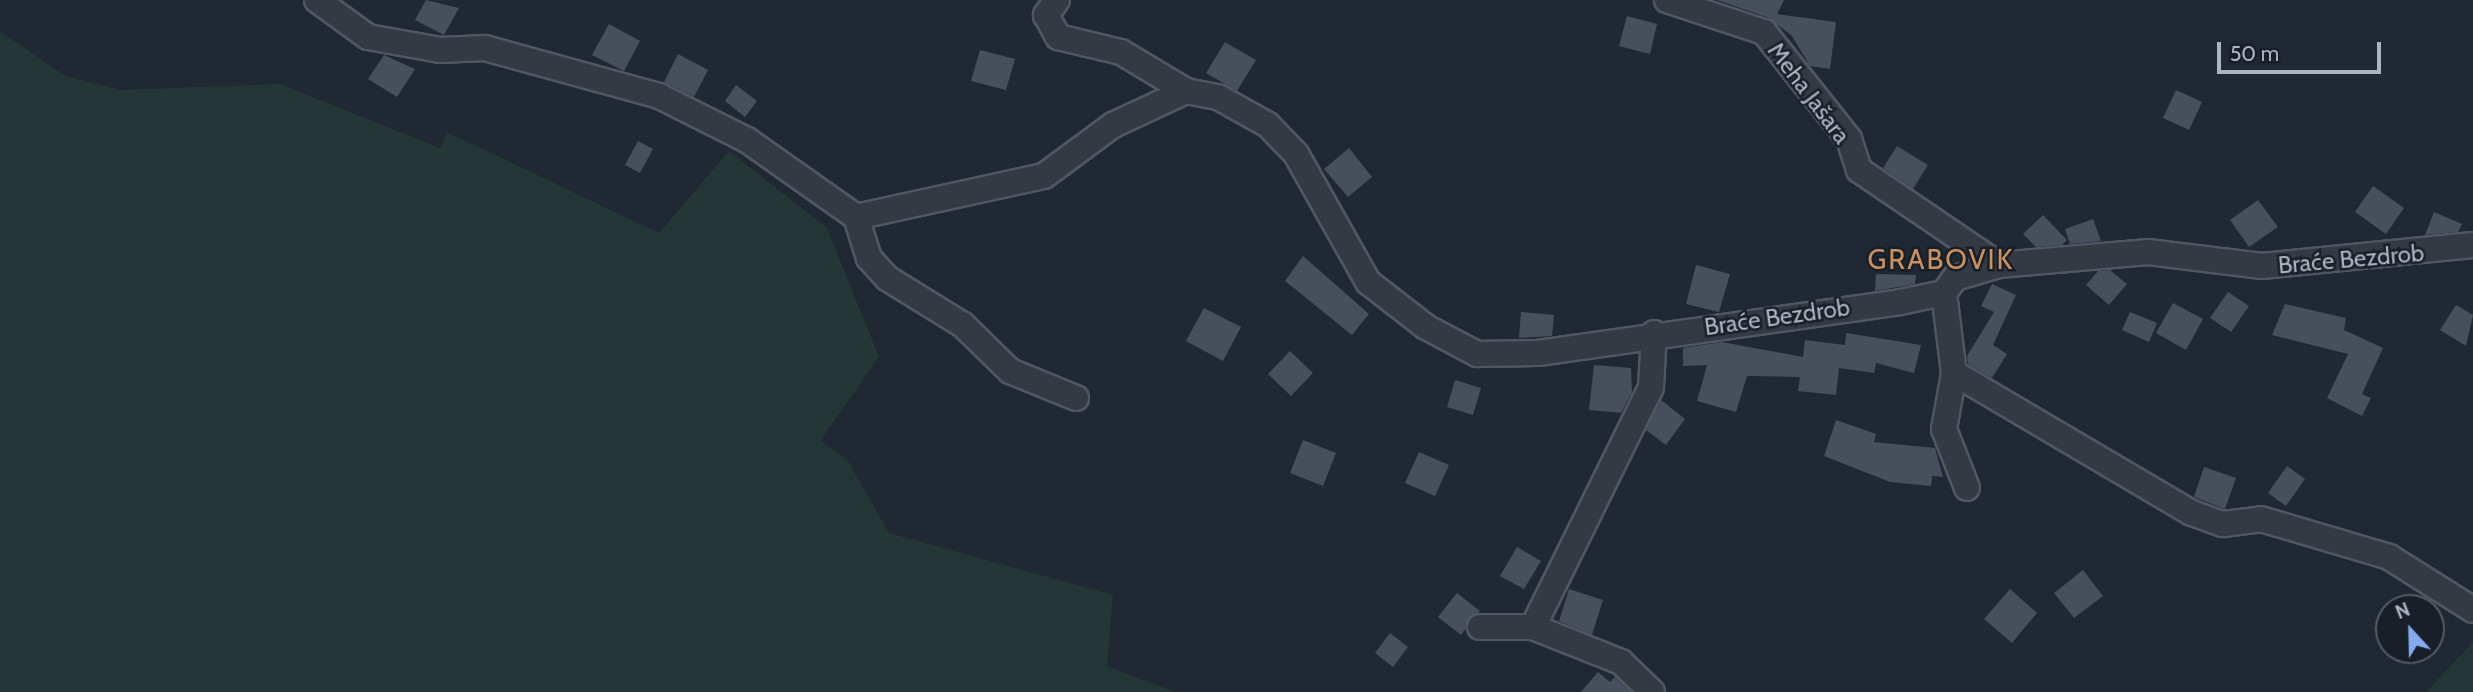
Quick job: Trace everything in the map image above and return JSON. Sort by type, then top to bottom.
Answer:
[{"type":"street","points":[[317,0],[368,37],[440,50],[485,48],[659,96],[747,140],[856,217],[869,258],[887,278],[963,325],[1010,371],[1076,398]]},
{"type":"street","name":"Braće Bezdrob","points":[[1057,0],[1046,15],[1049,32],[1121,51],[1186,90],[1218,97],[1268,125],[1296,155],[1368,282],[1454,344],[1477,354],[1511,355],[1944,293],[1955,278],[1999,265],[2148,252],[2262,266],[2473,245]]},
{"type":"street","name":"Meha Jašara","points":[[1667,0],[1764,32],[1849,139],[1859,170],[1999,265]]},
{"type":"street","points":[[856,217],[1044,176],[1113,125],[1186,90]]},
{"type":"street","points":[[1944,293],[1954,373],[1944,429],[1967,488]]},
{"type":"street","points":[[1533,627],[1651,387],[1654,333]]},
{"type":"street","points":[[1954,373],[2192,513],[2223,524],[2261,519],[2389,557],[2473,610]]},
{"type":"street","points":[[1480,627],[1533,627],[1621,662],[1652,692]]},
{"type":"shaded area","points":[[0,31],[65,76],[121,90],[280,84],[440,148],[447,132],[659,233],[729,151],[827,228],[879,357],[820,441],[847,459],[889,533],[1113,595],[1107,666],[1175,692],[0,692]]},
{"type":"shaded area","points":[[2473,642],[2473,692],[2426,692]]},
{"type":"building","points":[[426,0],[459,8],[444,35],[415,20]]},
{"type":"building","points":[[1717,0],[1784,0],[1777,14],[1836,22],[1830,69],[1810,66],[1792,36],[1769,18]]},
{"type":"building","points":[[1627,16],[1657,24],[1650,54],[1619,46]]},
{"type":"building","points":[[609,24],[640,41],[624,71],[592,55]]},
{"type":"building","points":[[1225,42],[1256,60],[1237,91],[1206,73]]},
{"type":"building","points":[[980,50],[1015,59],[1006,90],[971,81]]},
{"type":"building","points":[[678,54],[708,70],[694,97],[664,82]]},
{"type":"building","points":[[384,55],[415,69],[397,97],[368,79]]},
{"type":"building","points":[[736,85],[757,101],[745,117],[725,101]]},
{"type":"building","points":[[2176,90],[2202,102],[2189,130],[2163,118]]},
{"type":"building","points":[[638,141],[653,149],[640,173],[625,165]]},
{"type":"building","points":[[1897,146],[1928,165],[1913,189],[1883,168]]},
{"type":"building","points":[[1349,148],[1372,177],[1348,197],[1324,169]]},
{"type":"building","points":[[2373,186],[2404,208],[2386,234],[2355,212]]},
{"type":"building","points":[[2258,200],[2278,227],[2249,247],[2230,220]]},
{"type":"building","points":[[2434,212],[2462,224],[2458,232],[2425,235]]},
{"type":"building","points":[[2043,215],[2067,240],[2062,245],[2036,247],[2023,234]]},
{"type":"building","points":[[2093,219],[2101,241],[2070,244],[2065,229]]},
{"type":"building","points":[[1303,256],[1369,314],[1352,335],[1285,281]]},
{"type":"building","points":[[1696,265],[1730,274],[1719,312],[1686,304]]},
{"type":"building","points":[[2110,270],[2127,284],[2109,305],[2086,285],[2098,271]]},
{"type":"building","points":[[1876,274],[1916,275],[1915,284],[1875,291]]},
{"type":"building","points":[[1992,284],[2016,295],[1993,345],[2007,354],[1992,378],[1968,364],[1967,356],[1994,312],[1981,306]]},
{"type":"building","points":[[2228,292],[2249,306],[2231,332],[2210,318]]},
{"type":"building","points":[[2173,303],[2203,319],[2186,350],[2156,333]]},
{"type":"building","points":[[2285,304],[2346,318],[2344,330],[2383,348],[2362,394],[2371,398],[2362,416],[2327,398],[2348,354],[2272,335]]},
{"type":"building","points":[[2456,305],[2473,315],[2466,346],[2440,330]]},
{"type":"building","points":[[1204,308],[1241,327],[1223,361],[1186,341]]},
{"type":"building","points":[[1521,312],[1554,315],[1552,336],[1519,338]]},
{"type":"building","points":[[2130,312],[2157,323],[2149,342],[2122,330]]},
{"type":"building","points":[[1846,333],[1921,345],[1914,373],[1876,363],[1874,373],[1839,368],[1836,395],[1798,391],[1800,377],[1747,376],[1736,412],[1697,401],[1707,365],[1683,366],[1683,348],[1722,342],[1803,357],[1805,340],[1845,345]]},
{"type":"building","points":[[1290,351],[1313,373],[1291,396],[1268,374]]},
{"type":"building","points":[[1594,365],[1631,368],[1632,392],[1621,413],[1589,410]]},
{"type":"building","points":[[1455,380],[1481,388],[1473,415],[1447,407]]},
{"type":"building","points":[[1661,400],[1685,419],[1666,445],[1646,430]]},
{"type":"building","points":[[1836,420],[1876,434],[1874,442],[1935,448],[1943,477],[1932,476],[1931,486],[1890,482],[1824,456]]},
{"type":"building","points":[[1303,440],[1336,453],[1323,486],[1290,473]]},
{"type":"building","points":[[1419,452],[1449,465],[1435,496],[1405,483]]},
{"type":"building","points":[[2287,466],[2305,479],[2286,506],[2268,493]]},
{"type":"building","points":[[2204,467],[2236,478],[2225,509],[2194,497]]},
{"type":"building","points":[[1517,547],[1541,561],[1524,589],[1500,576]]},
{"type":"building","points":[[2083,570],[2103,596],[2074,618],[2054,593]]},
{"type":"building","points":[[1569,589],[1603,600],[1592,635],[1559,621]]},
{"type":"building","points":[[2010,589],[2037,613],[2012,643],[1984,619]]},
{"type":"building","points":[[1457,593],[1480,611],[1461,635],[1438,617]]},
{"type":"building","points":[[1390,633],[1408,647],[1393,667],[1375,653]]},
{"type":"building","points":[[1598,672],[1610,682],[1615,677],[1631,692],[1581,692]]},
{"type":"district","name":"GRABOVIK","points":[[1941,259]]}]
